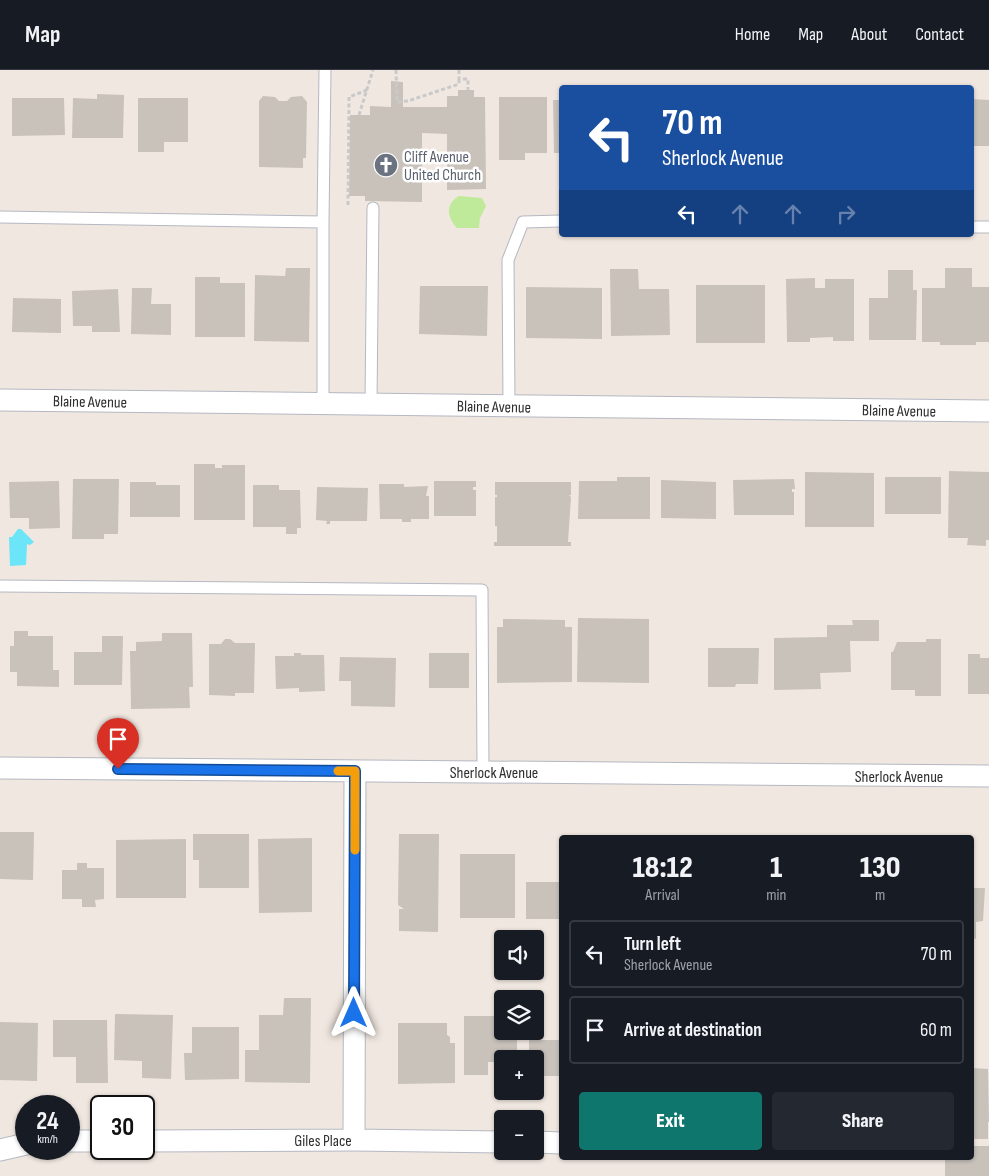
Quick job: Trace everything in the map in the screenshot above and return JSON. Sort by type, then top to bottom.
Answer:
[{"type":"street","name":"Blaine Avenue","points":[[0,400],[989,411]]},
{"type":"street","name":"Sherlock Avenue","points":[[0,768],[989,776]]},
{"type":"street","points":[[354,1140],[355,771]]},
{"type":"street","name":"Giles Place","points":[[155,1141],[354,1140],[494,1142]]},
{"type":"street","points":[[544,1142],[559,1143]]},
{"type":"street","points":[[0,1150],[15,1147]]},
{"type":"lane","points":[[323,404],[322,222],[324,70]]},
{"type":"lane","points":[[372,404],[373,208]]},
{"type":"lane","points":[[0,217],[322,222]]},
{"type":"lane","points":[[509,406],[508,260],[524,222],[559,221]]},
{"type":"lane","points":[[974,226],[989,227]]},
{"type":"lane","points":[[0,586],[482,590],[483,772]]},
{"type":"path","points":[[359,115],[373,70]]},
{"type":"path","points":[[396,70],[397,102],[408,101],[459,84],[459,70]]},
{"type":"path","points":[[459,79],[468,79],[468,90]]},
{"type":"path","points":[[348,205],[349,97],[367,90]]},
{"type":"green space","points":[[459,196],[482,198],[486,206],[480,218],[479,228],[457,228],[454,224],[449,211],[451,203]]},
{"type":"water","points":[[18,529],[21,529],[34,542],[30,545],[27,544],[26,565],[10,566],[9,537],[12,537]]},
{"type":"building","name":"Cliff Avenue United Church","points":[[391,81],[403,82],[403,107],[447,107],[447,96],[458,96],[458,90],[474,90],[474,97],[485,97],[486,189],[447,190],[447,134],[422,133],[422,202],[365,201],[365,196],[349,196],[350,115],[370,115],[370,106],[391,107]]},
{"type":"building","points":[[97,94],[124,95],[123,138],[72,138],[73,98],[97,99]]},
{"type":"building","points":[[263,96],[275,97],[279,101],[287,101],[291,97],[302,96],[307,102],[306,158],[303,158],[303,168],[259,167],[259,101]]},
{"type":"building","points":[[499,97],[547,97],[547,153],[525,153],[525,160],[499,160]]},
{"type":"building","points":[[12,98],[64,98],[65,135],[12,136]]},
{"type":"building","points":[[138,98],[188,98],[188,142],[164,142],[164,152],[138,152]]},
{"type":"building","points":[[974,99],[989,100],[989,146],[974,146]]},
{"type":"building","points":[[553,100],[559,100],[559,153],[554,153]]},
{"type":"building","points":[[286,268],[310,268],[309,342],[254,341],[255,275],[285,276]]},
{"type":"building","points":[[945,268],[972,268],[972,287],[989,287],[989,342],[976,342],[976,345],[940,345],[940,342],[922,342],[922,288],[945,288]]},
{"type":"building","points":[[610,269],[638,269],[639,289],[669,289],[670,335],[611,336]]},
{"type":"building","points":[[888,270],[913,270],[913,290],[917,290],[916,340],[869,340],[869,298],[888,298]]},
{"type":"building","points":[[195,277],[220,277],[220,283],[245,283],[245,337],[195,337]]},
{"type":"building","points":[[815,278],[815,288],[825,288],[825,279],[854,279],[854,341],[833,341],[833,337],[810,338],[810,342],[787,342],[786,279]]},
{"type":"building","points":[[696,285],[765,285],[765,343],[696,343]]},
{"type":"building","points":[[420,286],[488,286],[487,336],[419,334]]},
{"type":"building","points":[[526,287],[602,288],[602,339],[526,338]]},
{"type":"building","points":[[132,288],[152,288],[151,304],[171,304],[171,335],[131,334]]},
{"type":"building","points":[[118,289],[120,332],[92,332],[92,326],[73,326],[72,291]]},
{"type":"building","points":[[13,298],[61,299],[61,333],[12,332]]},
{"type":"building","points":[[194,464],[215,464],[215,468],[222,468],[222,465],[245,465],[245,520],[194,520]]},
{"type":"building","points":[[949,471],[989,472],[989,540],[986,540],[986,546],[967,545],[968,538],[948,538]]},
{"type":"building","points":[[805,472],[874,473],[874,527],[805,527]]},
{"type":"building","points":[[617,477],[650,477],[650,519],[578,519],[579,481],[617,481]]},
{"type":"building","points":[[885,477],[941,477],[941,514],[885,514]]},
{"type":"building","points":[[73,479],[119,479],[118,534],[104,534],[104,539],[72,539]]},
{"type":"building","points":[[794,479],[795,489],[792,489],[792,492],[794,492],[794,515],[734,515],[733,480]]},
{"type":"building","points":[[661,480],[716,482],[716,519],[661,518]]},
{"type":"building","points":[[59,481],[60,528],[29,529],[29,518],[10,518],[9,482]]},
{"type":"building","points":[[434,481],[476,481],[476,487],[473,487],[473,490],[476,490],[476,516],[434,516]]},
{"type":"building","points":[[130,482],[156,482],[156,485],[180,485],[180,517],[130,517]]},
{"type":"building","points":[[495,482],[571,482],[568,542],[571,542],[571,546],[494,546],[494,542],[497,542],[495,497],[497,495],[495,495]]},
{"type":"building","points":[[379,484],[404,484],[404,487],[428,486],[426,496],[429,496],[429,519],[411,519],[411,522],[402,522],[402,519],[380,519]]},
{"type":"building","points":[[253,485],[279,485],[279,490],[300,490],[301,528],[297,528],[297,534],[286,534],[286,527],[253,527]]},
{"type":"building","points":[[317,487],[368,488],[367,521],[330,521],[330,524],[326,524],[327,521],[316,520]]},
{"type":"building","points":[[578,618],[649,619],[649,683],[577,682]]},
{"type":"building","points":[[503,619],[565,620],[565,627],[572,627],[572,682],[497,683],[497,627],[503,627]]},
{"type":"building","points":[[852,620],[879,620],[879,641],[850,641],[851,672],[820,673],[821,689],[774,690],[774,638],[827,637],[827,625],[853,625]]},
{"type":"building","points":[[14,631],[28,631],[28,636],[53,636],[53,670],[59,670],[59,687],[17,686],[17,672],[10,672],[10,646],[14,646]]},
{"type":"building","points":[[162,633],[192,633],[193,687],[189,687],[190,708],[131,709],[130,651],[136,651],[136,642],[162,641]]},
{"type":"building","points":[[102,636],[123,636],[122,685],[74,685],[74,652],[102,652]]},
{"type":"building","points":[[225,639],[230,639],[235,643],[255,643],[254,693],[235,693],[235,696],[209,695],[209,644],[221,644]]},
{"type":"building","points":[[926,639],[941,639],[941,696],[915,696],[915,690],[891,690],[891,652],[893,652],[897,642],[926,642]]},
{"type":"building","points":[[708,648],[759,648],[758,684],[736,684],[735,687],[708,687]]},
{"type":"building","points":[[294,653],[301,653],[301,655],[324,655],[325,691],[299,692],[299,688],[276,689],[275,656],[294,656]]},
{"type":"building","points":[[429,653],[469,653],[469,688],[429,688]]},
{"type":"building","points":[[968,654],[980,654],[980,658],[989,658],[989,694],[968,694]]},
{"type":"building","points":[[340,657],[396,658],[395,707],[351,706],[351,681],[339,681]]},
{"type":"building","points":[[0,832],[34,832],[33,880],[0,879]]},
{"type":"building","points":[[193,834],[249,834],[249,888],[199,888],[199,860],[193,860]]},
{"type":"building","points":[[399,834],[439,834],[438,932],[399,931],[399,909],[404,909],[398,905]]},
{"type":"building","points":[[312,838],[312,912],[259,913],[258,839]]},
{"type":"building","points":[[186,839],[186,898],[116,898],[116,840]]},
{"type":"building","points":[[460,854],[515,854],[515,918],[460,918]]},
{"type":"building","points":[[77,863],[87,863],[87,868],[104,868],[104,899],[95,900],[96,907],[82,907],[82,899],[62,899],[62,870],[77,870]]},
{"type":"building","points":[[526,882],[559,882],[559,919],[526,919]]},
{"type":"building","points":[[974,888],[985,888],[983,921],[976,922],[976,939],[974,939]]},
{"type":"building","points":[[284,998],[311,998],[310,1083],[245,1082],[245,1050],[259,1050],[259,1015],[283,1015]]},
{"type":"building","points":[[115,1014],[173,1015],[171,1079],[142,1078],[142,1061],[114,1060]]},
{"type":"building","points":[[464,1016],[494,1016],[494,1040],[517,1040],[517,1050],[494,1050],[494,1062],[488,1062],[488,1075],[464,1075]]},
{"type":"building","points":[[53,1020],[107,1020],[108,1083],[76,1083],[76,1057],[53,1057]]},
{"type":"building","points":[[0,1022],[38,1023],[37,1081],[0,1080]]},
{"type":"building","points":[[398,1023],[447,1023],[447,1035],[450,1037],[450,1043],[455,1043],[455,1083],[398,1084]]},
{"type":"building","points":[[192,1027],[239,1027],[239,1079],[185,1080],[184,1053],[192,1053]]},
{"type":"building","points":[[529,1040],[559,1040],[559,1076],[544,1076],[544,1050],[529,1050]]},
{"type":"building","points":[[974,1068],[988,1069],[988,1139],[974,1139]]},
{"type":"building","points":[[974,1146],[989,1146],[989,1176],[945,1176],[945,1160],[974,1160]]},
{"type":"slow traffic","points":[[338,771],[355,771],[355,850]]},
{"type":"place","name":"Cliff Avenue United Church","points":[[386,165]]},
{"type":"route","points":[[118,769],[355,771],[354,1013]]}]
